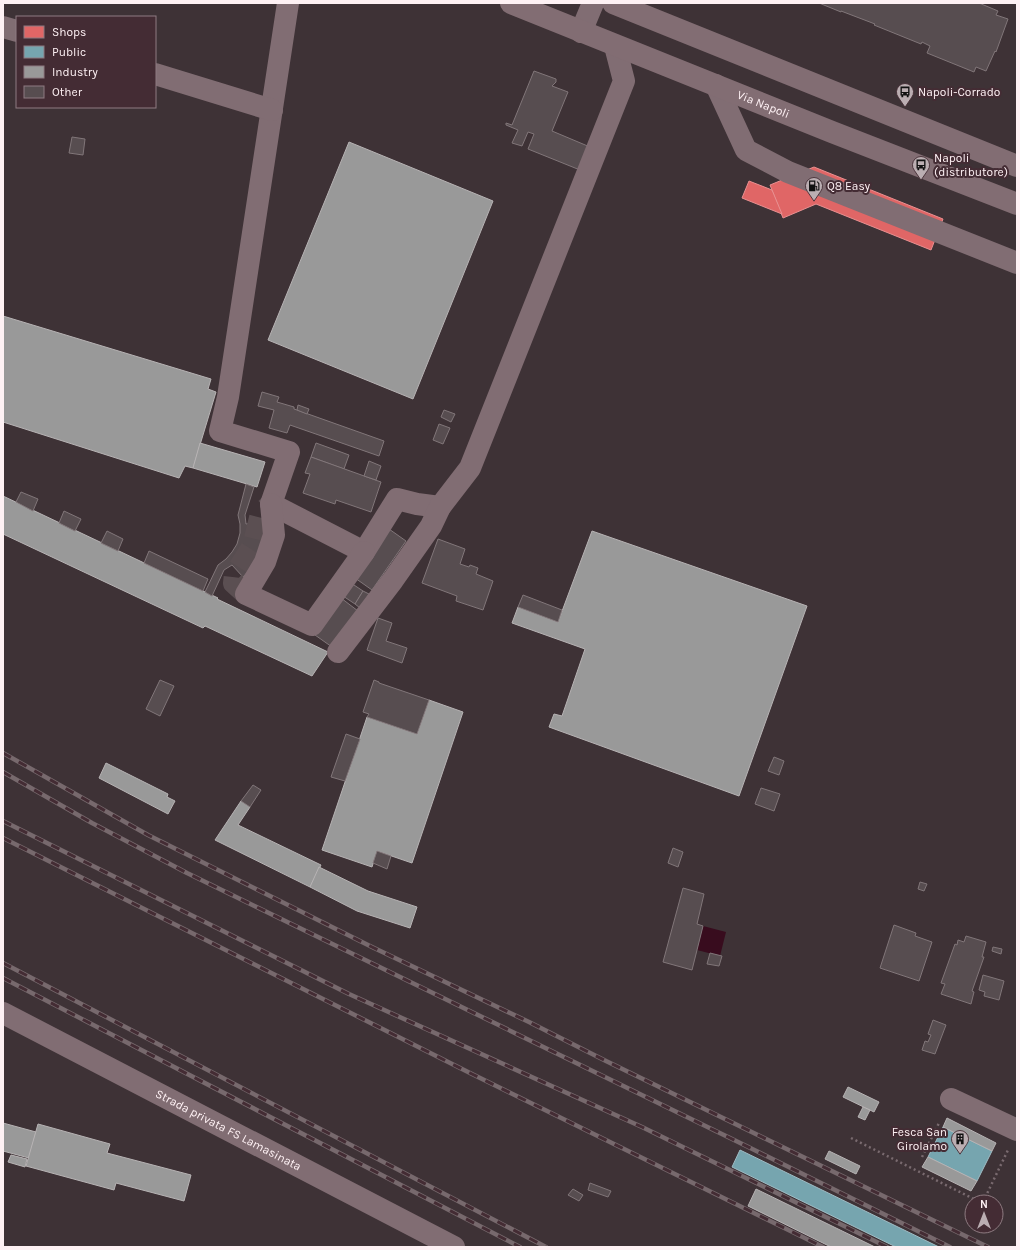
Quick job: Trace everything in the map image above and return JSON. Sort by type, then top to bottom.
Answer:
[{"type":"main road","name":"Via Napoli","points":[[511,3],[615,46],[1017,204]]},
{"type":"main road","points":[[613,3],[1017,166]]},
{"type":"street","points":[[288,3],[228,397],[220,431],[289,452],[271,504],[274,535],[265,562],[246,594],[312,625],[364,552],[397,499],[417,504],[440,507]]},
{"type":"street","points":[[581,32],[593,3]]},
{"type":"street","points":[[3,27],[16,31]]},
{"type":"street","points":[[338,652],[397,574],[430,526],[440,507],[470,468],[624,81],[615,46]]},
{"type":"street","points":[[156,74],[272,110]]},
{"type":"street","points":[[716,85],[746,150],[788,172],[1017,263]]},
{"type":"street","points":[[271,504],[364,552]]},
{"type":"street","name":"Strada privata FS Lamasinata","points":[[3,1013],[454,1247]]},
{"type":"street","points":[[950,1099],[1017,1130]]},
{"type":"path","points":[[922,1157],[938,1123]]},
{"type":"path","points":[[851,1138],[964,1194]]},
{"type":"path","points":[[987,1194],[1005,1156]]},
{"type":"shaded area","points":[[703,926],[726,932],[720,956],[697,950]]},
{"type":"building: Shops","points":[[814,167],[943,219],[931,250],[816,204],[783,218],[770,185]]},
{"type":"building: Shops","points":[[749,181],[772,190],[782,214],[742,198]]},
{"type":"building: Public","name":"Fesca San Girolamo","points":[[943,1127],[992,1151],[977,1181],[928,1157]]},
{"type":"building: Public","points":[[740,1150],[939,1247],[896,1247],[732,1167]]},
{"type":"building: Industry","points":[[349,142],[493,201],[413,399],[268,340]]},
{"type":"building: Industry","points":[[3,316],[211,379],[208,389],[216,392],[193,468],[185,466],[179,478],[3,422]]},
{"type":"building: Industry","points":[[200,443],[265,462],[257,487],[193,468]]},
{"type":"building: Industry","points":[[3,496],[328,652],[312,676],[205,626],[203,628],[3,534]]},
{"type":"building: Industry","points":[[592,531],[807,606],[739,796],[549,727],[554,714],[562,716],[585,649],[512,623],[518,607],[558,622]]},
{"type":"building: Industry","points":[[429,700],[463,712],[412,863],[377,851],[372,867],[322,850],[367,717],[417,734]]},
{"type":"building: Industry","points":[[106,763],[168,794],[167,797],[175,801],[168,814],[99,778]]},
{"type":"building: Industry","points":[[241,801],[250,807],[238,825],[321,865],[310,887],[215,840]]},
{"type":"building: Industry","points":[[319,867],[368,891],[417,907],[410,928],[357,911],[310,887]]},
{"type":"building: Industry","points":[[848,1087],[879,1102],[874,1112],[843,1097]]},
{"type":"building: Industry","points":[[863,1107],[870,1110],[865,1120],[858,1117]]},
{"type":"building: Industry","points":[[947,1118],[996,1143],[992,1151],[943,1127]]},
{"type":"building: Industry","points":[[3,1123],[36,1132],[29,1158],[3,1151]]},
{"type":"building: Industry","points":[[38,1124],[110,1144],[107,1153],[191,1175],[184,1201],[116,1183],[114,1190],[26,1166]]},
{"type":"building: Industry","points":[[829,1151],[860,1166],[856,1174],[825,1159]]},
{"type":"building: Industry","points":[[11,1155],[27,1159],[25,1167],[8,1162]]},
{"type":"building: Industry","points":[[928,1157],[977,1181],[971,1191],[922,1167]]},
{"type":"building: Industry","points":[[756,1189],[875,1247],[831,1247],[748,1206]]},
{"type":"building: Other","points":[[819,3],[979,3],[998,11],[996,15],[1008,19],[996,52],[995,51],[986,71],[976,67],[974,72],[927,53],[930,46],[922,42],[921,44],[874,25],[875,24]]},
{"type":"building: Other","points":[[534,71],[556,79],[556,82],[552,86],[568,92],[552,131],[590,147],[580,170],[528,149],[534,134],[528,132],[522,146],[512,143],[518,130],[506,125],[506,123],[512,125]]},
{"type":"building: Other","points":[[72,137],[85,139],[83,155],[69,153]]},
{"type":"building: Other","points":[[262,392],[279,397],[277,402],[294,407],[294,409],[384,441],[379,456],[290,425],[287,433],[269,428],[274,410],[258,406]]},
{"type":"building: Other","points":[[298,405],[309,409],[307,414],[297,410]]},
{"type":"building: Other","points":[[444,410],[455,414],[451,422],[441,417]]},
{"type":"building: Other","points":[[439,424],[450,428],[443,444],[433,440]]},
{"type":"building: Other","points":[[316,443],[349,455],[344,469],[311,457]]},
{"type":"building: Other","points":[[311,457],[381,482],[371,512],[336,500],[335,504],[303,493],[310,474],[305,473]]},
{"type":"building: Other","points":[[369,461],[381,466],[376,480],[364,476]]},
{"type":"building: Other","points":[[246,484],[254,487],[245,515],[246,524],[263,522],[264,537],[253,566],[243,577],[232,565],[224,570],[212,596],[205,592],[218,565],[226,559],[237,544],[240,533],[238,515]]},
{"type":"building: Other","points":[[21,492],[38,499],[33,511],[16,502]]},
{"type":"building: Other","points":[[64,511],[81,519],[75,531],[59,523]]},
{"type":"building: Other","points":[[389,529],[406,541],[372,590],[355,578]]},
{"type":"building: Other","points":[[107,531],[123,539],[118,551],[101,543]]},
{"type":"building: Other","points":[[438,539],[465,549],[460,564],[478,568],[476,574],[493,581],[483,610],[456,601],[457,596],[422,583]]},
{"type":"building: Other","points":[[149,551],[208,579],[203,591],[144,563]]},
{"type":"building: Other","points":[[351,583],[363,591],[355,604],[343,596]]},
{"type":"building: Other","points":[[363,591],[369,594],[360,608],[355,604]]},
{"type":"building: Other","points":[[523,595],[562,610],[558,622],[518,607]]},
{"type":"building: Other","points":[[341,598],[358,611],[332,647],[315,635]]},
{"type":"building: Other","points":[[378,618],[392,623],[386,641],[407,648],[402,663],[367,650]]},
{"type":"building: Other","points":[[160,680],[174,686],[160,716],[146,709]]},
{"type":"building: Other","points":[[374,680],[429,700],[417,734],[367,717],[369,714],[363,712]]},
{"type":"building: Other","points":[[346,734],[360,739],[345,781],[331,777]]},
{"type":"building: Other","points":[[774,757],[784,761],[779,775],[768,771]]},
{"type":"building: Other","points":[[253,785],[261,790],[250,807],[241,801]]},
{"type":"building: Other","points":[[761,788],[780,794],[774,811],[755,804]]},
{"type":"building: Other","points":[[673,848],[683,852],[678,867],[668,863]]},
{"type":"building: Other","points":[[377,851],[391,856],[387,869],[373,863]]},
{"type":"building: Other","points":[[920,882],[927,884],[924,891],[918,889]]},
{"type":"building: Other","points":[[683,888],[704,894],[697,924],[703,926],[692,970],[663,962]]},
{"type":"building: Other","points":[[894,925],[916,933],[915,936],[932,942],[919,981],[880,968]]},
{"type":"building: Other","points":[[966,936],[986,942],[982,957],[984,957],[972,991],[974,992],[971,1004],[941,994],[945,984],[941,983],[955,944],[957,945],[958,940],[964,942]]},
{"type":"building: Other","points":[[993,947],[1002,949],[1001,954],[992,951]]},
{"type":"building: Other","points":[[710,953],[722,956],[719,966],[707,964]]},
{"type":"building: Other","points":[[983,975],[1004,981],[999,1000],[984,996],[985,992],[979,990]]},
{"type":"building: Other","points":[[933,1020],[946,1025],[935,1054],[922,1050],[925,1041],[928,1042],[931,1035],[928,1034]]},
{"type":"building: Other","points":[[590,1183],[611,1191],[608,1197],[588,1190]]},
{"type":"building: Other","points":[[573,1189],[583,1195],[579,1201],[568,1195]]},
{"type":"tunnel","points":[[246,594],[234,583],[235,574],[253,546],[261,514],[271,504]]},
{"type":"railway","points":[[3,753],[148,835],[372,947],[529,1022],[988,1247]]},
{"type":"railway","points":[[3,772],[92,823],[187,873],[950,1247]]},
{"type":"railway","points":[[3,821],[349,994],[642,1127],[887,1247]]},
{"type":"railway","points":[[3,838],[472,1074],[823,1247]]},
{"type":"railway","points":[[3,963],[546,1247]]},
{"type":"railway","points":[[3,978],[520,1247]]},
{"type":"place","name":"Napoli-Corrado","points":[[905,107]]},
{"type":"place","name":"Napoli (distributore)","points":[[921,180]]},
{"type":"place","name":"Q8 Easy","points":[[814,201]]},
{"type":"place","name":"Fesca San Girolamo","points":[[960,1154]]}]
